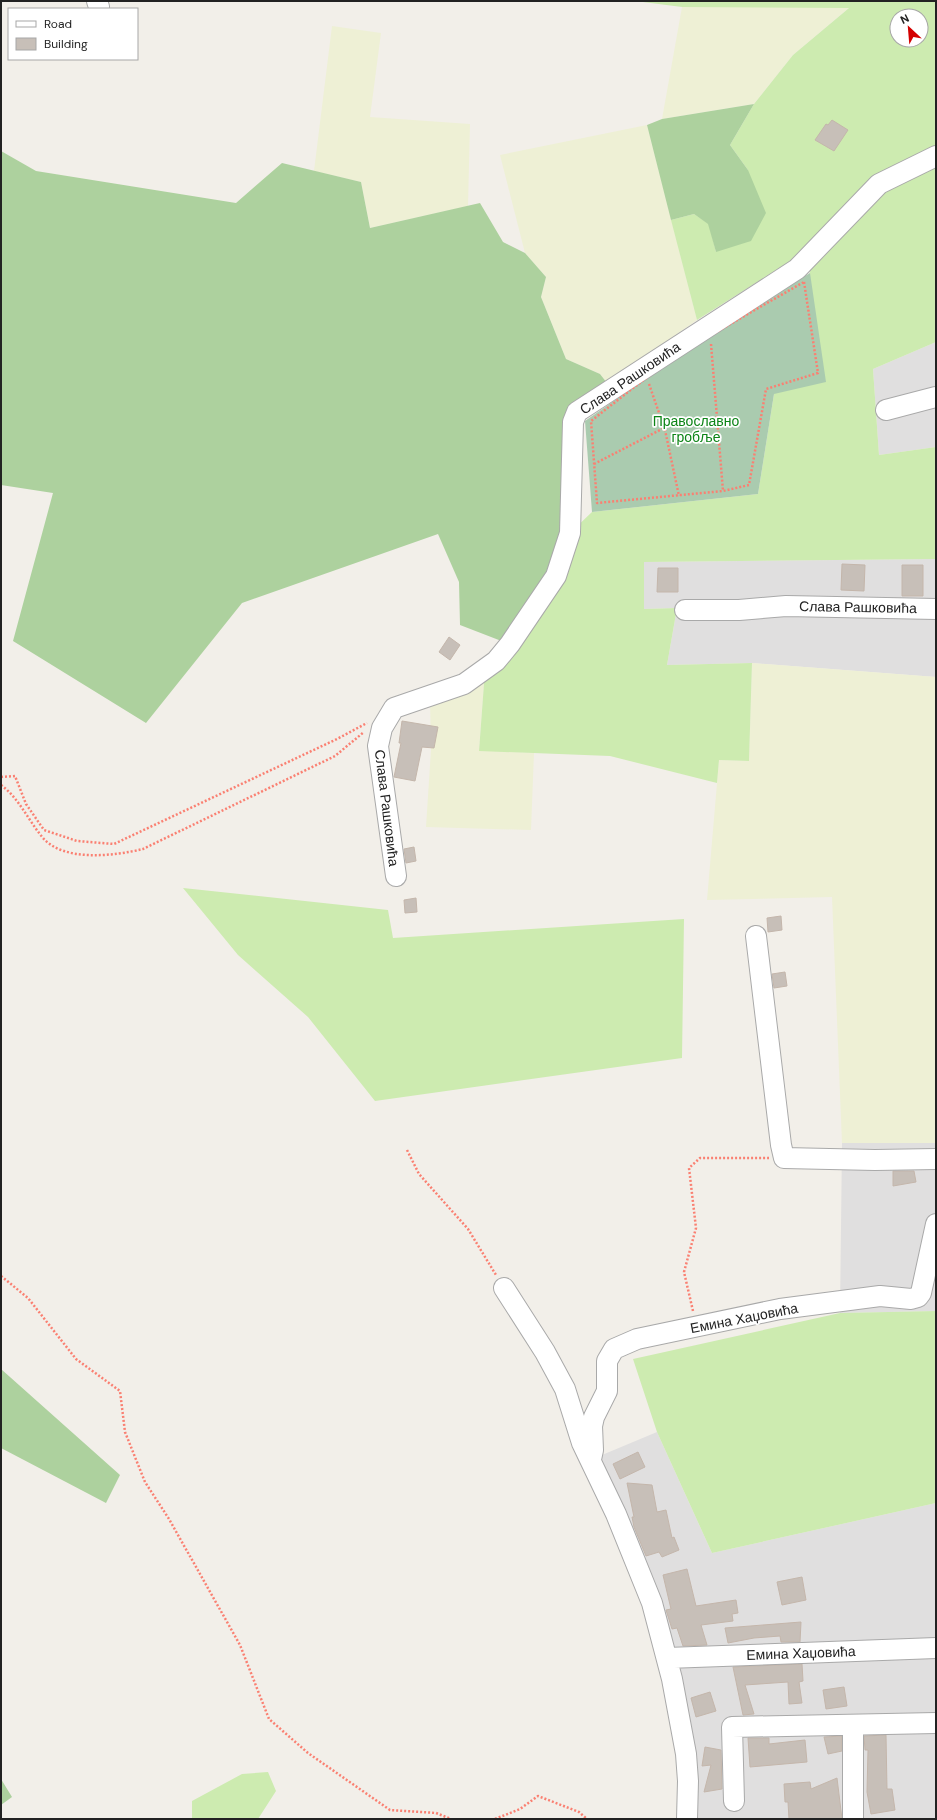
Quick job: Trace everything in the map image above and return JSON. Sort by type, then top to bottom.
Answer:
[{"type":"street","name":"Слава Рашковића","points":[[396,876],[378,746],[382,728],[394,708],[464,684],[496,661],[556,576],[570,533],[573,422],[577,412],[797,269],[879,184],[936,156]]},
{"type":"street","points":[[886,410],[936,398]]},
{"type":"street","name":"Слава Рашковића","points":[[685,610],[739,610],[786,606],[936,609]]},
{"type":"street","points":[[756,936],[780,1145],[784,1158],[875,1160],[936,1159]]},
{"type":"street","name":"Емина Хаџовића","points":[[590,1460],[593,1450],[592,1426],[594,1417],[607,1391],[607,1361],[610,1353],[614,1349],[637,1339],[795,1307],[880,1296],[911,1299],[918,1297],[921,1293],[936,1224]]},
{"type":"street","points":[[504,1288],[544,1352],[564,1389],[578,1434],[616,1514],[648,1591],[667,1658],[686,1754],[688,1781],[687,1819]]},
{"type":"street","name":"Емина Хаџовића","points":[[667,1658],[936,1648]]},
{"type":"street","points":[[734,1802],[732,1727],[936,1723]]},
{"type":"street","points":[[853,1725],[853,1819]]},
{"type":"path","points":[[804,282],[818,373],[766,389],[749,485],[723,491],[597,503],[591,421],[647,378],[674,356],[804,282]]},
{"type":"path","points":[[709,326],[723,491]]},
{"type":"path","points":[[647,378],[664,428],[679,496]]},
{"type":"path","points":[[594,464],[664,428]]},
{"type":"path","points":[[1,777],[15,776],[26,804],[44,830],[77,841],[114,844],[337,739],[369,722]]},
{"type":"path","points":[[1,785],[12,793],[44,838],[55,848],[72,854],[123,854],[143,849],[335,756],[365,731]]},
{"type":"path","points":[[407,1150],[419,1174],[468,1229],[504,1288]]},
{"type":"path","points":[[697,1327],[684,1272],[696,1228],[689,1168],[700,1158],[784,1158]]},
{"type":"path","points":[[1,1276],[28,1298],[76,1359],[120,1391],[125,1432],[145,1482],[169,1519],[240,1645],[269,1719],[308,1754],[390,1810],[436,1813],[451,1819]]},
{"type":"path","points":[[496,1819],[520,1809],[538,1796],[579,1812],[587,1819]]},
{"type":"shaded area","points":[[936,342],[936,447],[879,455],[873,369]]},
{"type":"shaded area","points":[[936,559],[936,677],[752,663],[667,665],[677,608],[644,609],[644,562]]},
{"type":"shaded area","points":[[842,1143],[936,1143],[936,1311],[840,1313]]},
{"type":"shaded area","points":[[657,1432],[712,1553],[936,1503],[936,1819],[687,1819],[672,1679],[590,1460]]},
{"type":"green space","points":[[635,1],[936,1],[936,342],[873,369],[879,455],[936,447],[936,559],[644,562],[644,609],[677,608],[667,665],[752,663],[749,761],[719,760],[717,783],[610,756],[479,751],[485,670],[570,533],[592,512],[758,494],[774,394],[810,273],[805,252],[697,320],[671,220],[694,214],[709,224],[716,252],[748,170],[730,145],[754,104],[793,55],[849,8],[682,7]]},
{"type":"green space","points":[[682,7],[850,7],[793,55],[754,104],[662,119]]},
{"type":"green space","points":[[332,26],[381,33],[370,117],[470,124],[468,206],[370,228],[361,182],[314,171]]},
{"type":"green space","points":[[754,104],[730,145],[748,170],[766,213],[751,241],[716,252],[708,224],[694,214],[671,220],[647,125],[662,119]]},
{"type":"green space","points":[[647,125],[697,320],[607,383],[600,374],[566,359],[541,297],[546,277],[525,253],[500,155]]},
{"type":"green space","points":[[1,151],[36,171],[236,203],[282,163],[361,182],[370,228],[480,203],[503,242],[525,253],[546,277],[541,297],[566,359],[600,374],[607,383],[578,400],[565,414],[565,531],[553,569],[504,642],[460,625],[459,582],[438,534],[242,603],[146,723],[13,641],[53,493],[1,485]]},
{"type":"green space","name":"Православно гробље","points":[[810,273],[826,382],[774,394],[758,494],[592,512],[585,421],[710,334]]},
{"type":"green space","points":[[752,663],[936,677],[936,1143],[842,1143],[832,897],[707,900],[719,760],[749,761]]},
{"type":"green space","points":[[485,670],[479,750],[534,753],[531,830],[426,827],[431,750],[430,697]]},
{"type":"green space","points":[[183,888],[388,910],[393,938],[684,919],[682,1058],[375,1101],[308,1017],[238,955]]},
{"type":"green space","points":[[936,1311],[936,1503],[712,1553],[657,1432],[633,1359],[840,1313]]},
{"type":"green space","points":[[1,1369],[120,1475],[106,1503],[1,1448]]},
{"type":"green space","points":[[268,1772],[276,1791],[258,1819],[192,1819],[192,1801],[242,1774]]},
{"type":"green space","points":[[1,1779],[12,1797],[1,1805]]},
{"type":"building","points":[[832,120],[848,130],[834,151],[815,140],[826,124],[828,125]]},
{"type":"building","points":[[842,564],[865,565],[864,591],[841,590]]},
{"type":"building","points":[[902,565],[923,565],[923,596],[902,596]]},
{"type":"building","points":[[658,568],[678,568],[678,592],[657,592]]},
{"type":"building","points":[[449,637],[460,645],[450,660],[439,652]]},
{"type":"building","points":[[402,721],[438,727],[434,748],[422,747],[415,781],[394,777],[401,743],[399,743]]},
{"type":"building","points":[[414,847],[416,861],[406,863],[404,849]]},
{"type":"building","points":[[416,898],[417,912],[405,913],[404,900]]},
{"type":"building","points":[[781,916],[782,930],[768,932],[767,918]]},
{"type":"building","points":[[785,972],[787,986],[774,988],[772,974]]},
{"type":"building","points":[[893,1171],[914,1171],[916,1182],[893,1186]]},
{"type":"building","points":[[638,1452],[645,1467],[620,1479],[613,1464]]},
{"type":"building","points":[[627,1483],[652,1485],[657,1512],[666,1510],[672,1538],[674,1537],[679,1550],[662,1557],[659,1552],[646,1556],[634,1527],[632,1517],[634,1517]]},
{"type":"building","points":[[687,1569],[696,1606],[736,1600],[738,1613],[732,1614],[733,1621],[701,1625],[707,1645],[683,1646],[677,1628],[672,1629],[666,1610],[671,1609],[663,1575]]},
{"type":"building","points":[[802,1577],[806,1600],[782,1605],[777,1582]]},
{"type":"building","points":[[801,1622],[800,1642],[781,1642],[780,1636],[754,1638],[728,1643],[725,1628]]},
{"type":"building","points":[[802,1664],[803,1681],[799,1682],[802,1703],[789,1704],[788,1682],[745,1685],[754,1714],[743,1715],[733,1667]]},
{"type":"building","points":[[844,1687],[847,1706],[826,1709],[823,1690]]},
{"type":"building","points":[[710,1692],[716,1711],[696,1717],[691,1698]]},
{"type":"building","points":[[886,1735],[887,1789],[892,1789],[895,1810],[871,1814],[867,1792],[868,1750],[865,1750],[864,1736]]},
{"type":"building","points":[[842,1736],[842,1751],[828,1754],[824,1737]]},
{"type":"building","points":[[748,1738],[769,1738],[769,1744],[805,1740],[807,1762],[750,1767]]},
{"type":"building","points":[[705,1747],[721,1750],[722,1789],[704,1792],[711,1765],[702,1766]]},
{"type":"building","points":[[837,1778],[842,1819],[789,1819],[788,1802],[785,1802],[784,1784],[810,1782],[811,1789]]}]
